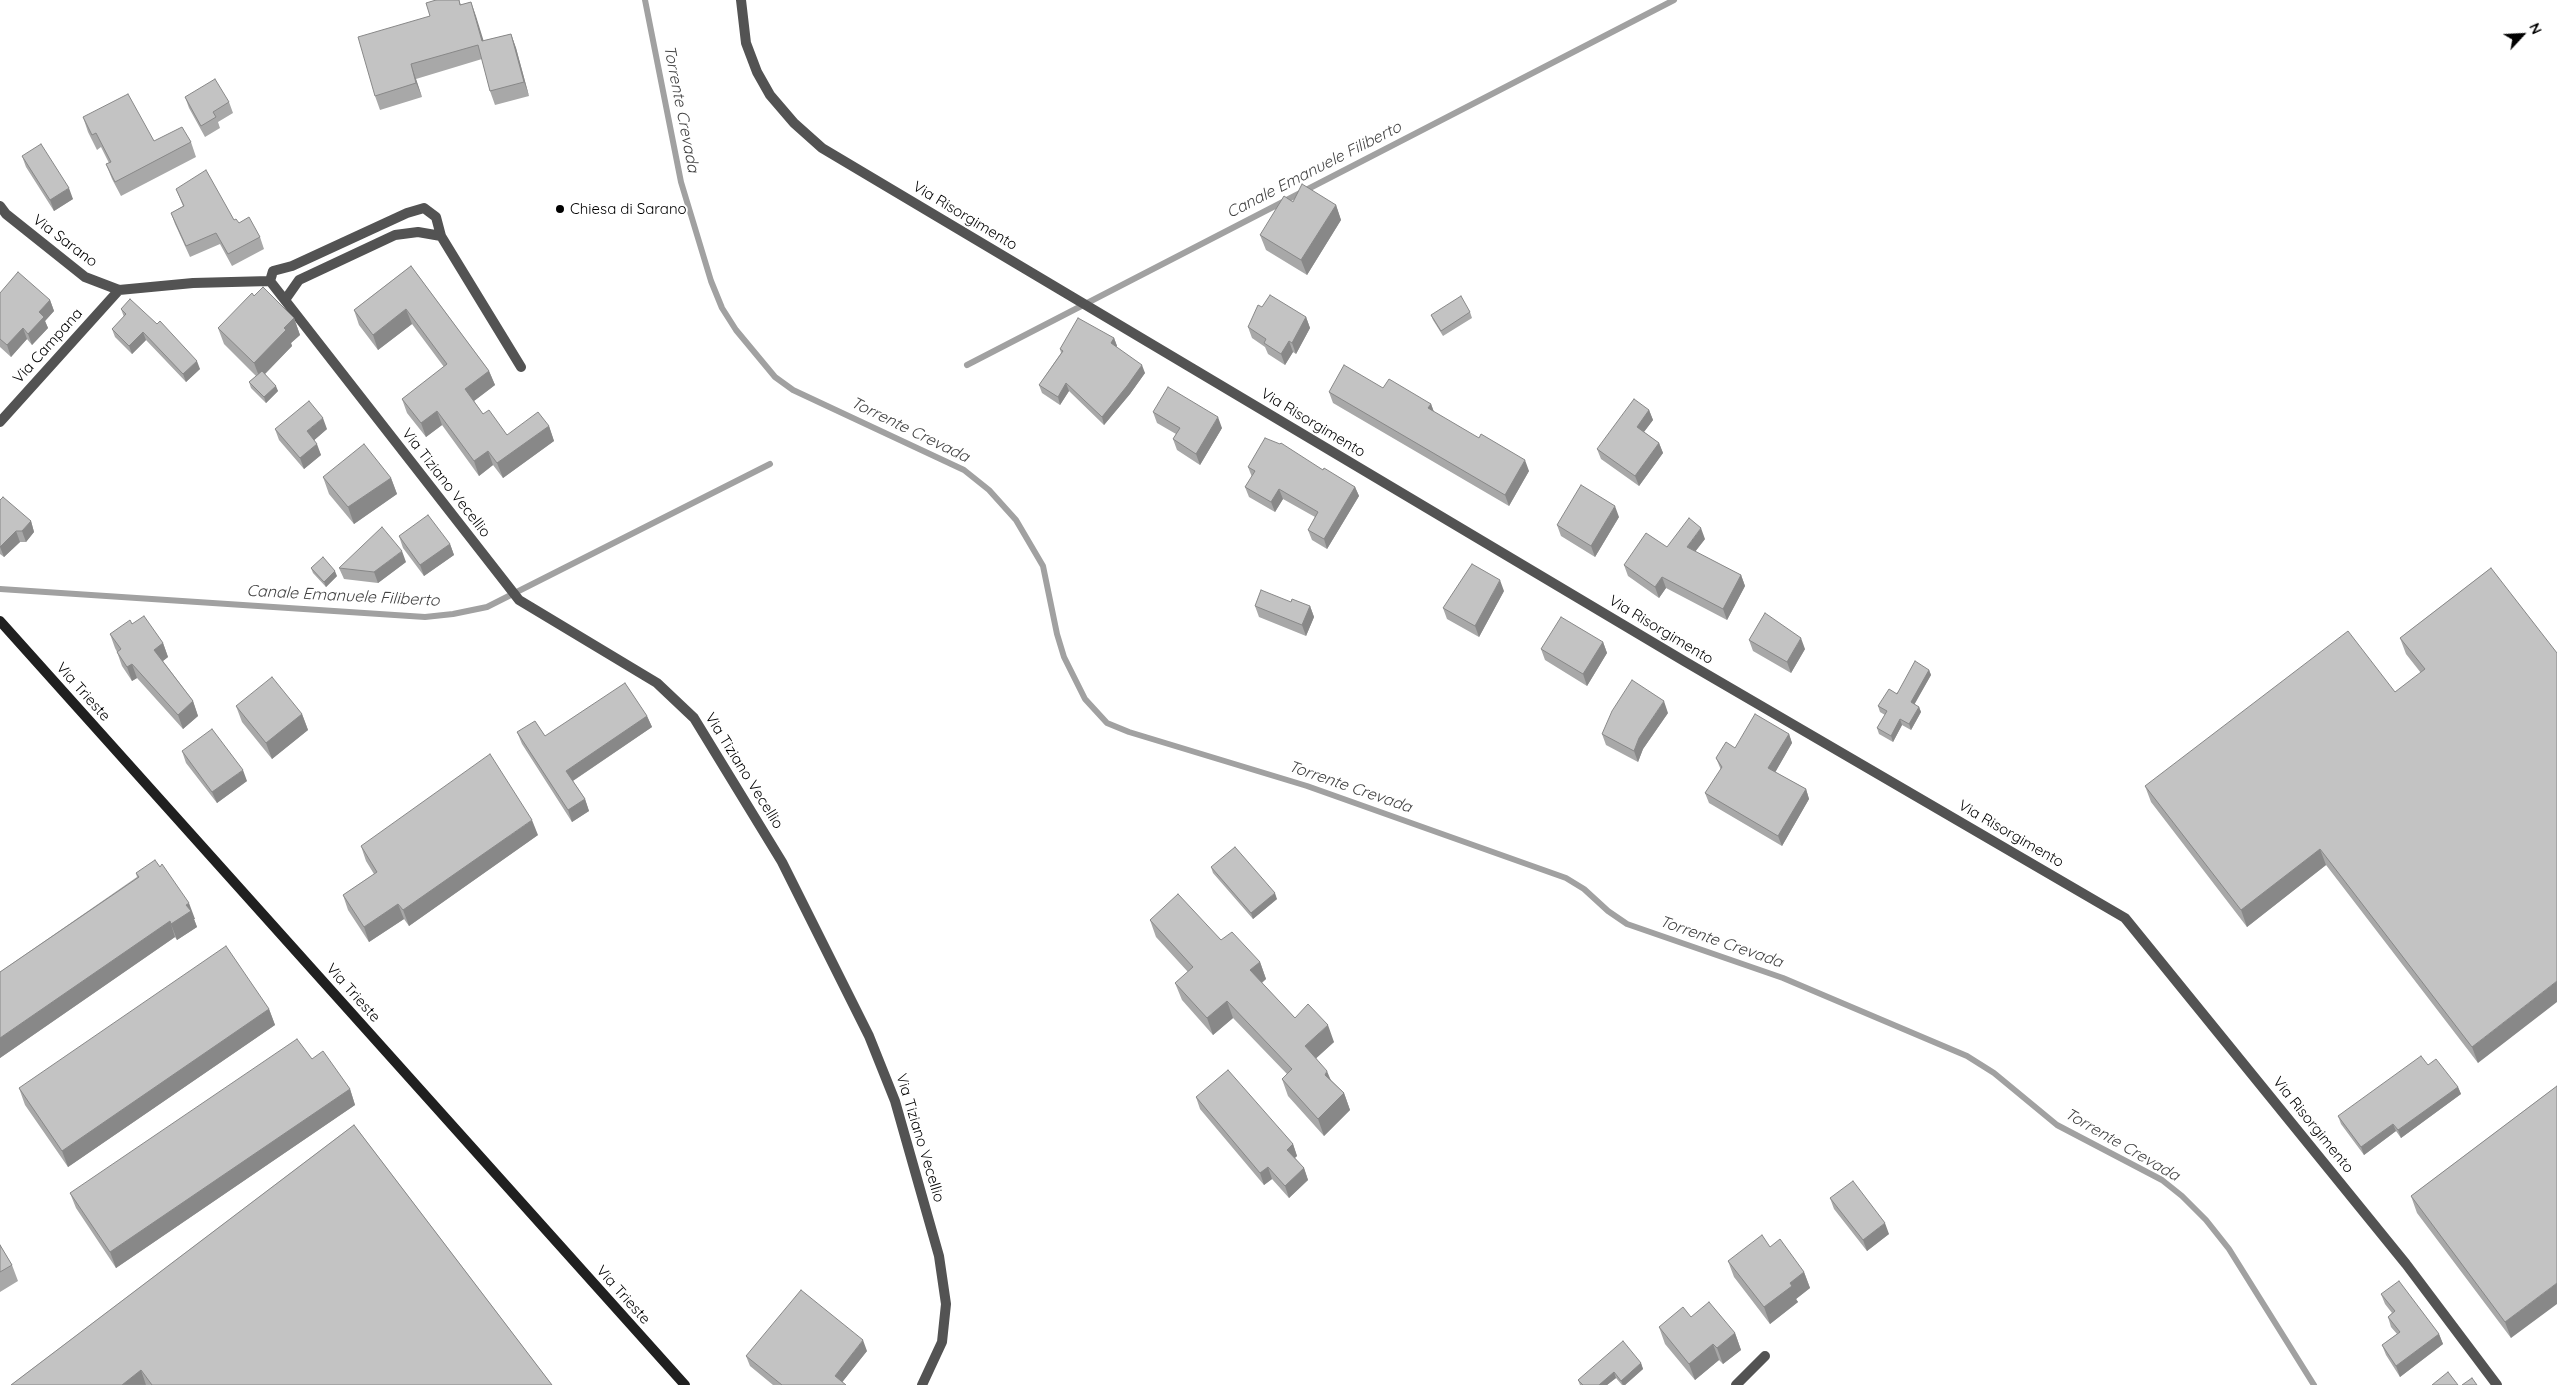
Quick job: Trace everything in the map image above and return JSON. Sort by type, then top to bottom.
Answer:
[{"type":"street","name":"Via Risorgimento","points":[[741,0],[746,43],[757,72],[770,95],[794,124],[822,148],[1684,661],[2125,918],[2406,1264],[2497,1385]]},
{"type":"street","points":[[119,290],[193,283],[270,282],[273,270],[292,266],[407,213],[424,208],[436,217],[441,236],[520,367]]},
{"type":"street","name":"Via Sarano","points":[[2,213],[84,277],[119,290]]},
{"type":"street","points":[[285,300],[299,280],[396,235],[418,232],[441,236]]},
{"type":"street","name":"Via Tiziano Vecellio","points":[[270,282],[519,600],[657,683],[694,718],[782,862],[883,1068],[896,1101],[940,1256],[946,1304],[942,1342],[922,1385]]},
{"type":"street","name":"Via Campana","points":[[0,422],[119,290]]},
{"type":"street","name":"Via Trieste","points":[[0,621],[685,1385]]},
{"type":"street","points":[[1736,1385],[1765,1356]]},
{"type":"building","points":[[436,0],[459,0],[460,5],[471,2],[482,41],[511,34],[524,82],[490,91],[478,45],[411,64],[416,83],[375,96],[358,37],[430,16],[426,3]]},
{"type":"building","points":[[215,79],[229,102],[213,112],[216,117],[201,126],[185,97]]},
{"type":"building","points":[[128,94],[154,141],[182,127],[191,142],[115,182],[106,164],[111,162],[96,133],[92,135],[83,117]]},
{"type":"building","points":[[41,144],[69,188],[50,200],[22,156]]},
{"type":"building","points":[[206,170],[234,220],[236,219],[239,223],[249,217],[260,237],[228,254],[216,233],[186,246],[171,213],[184,206],[176,189]]},
{"type":"building","points":[[1302,184],[1336,205],[1301,260],[1260,235],[1284,196],[1293,202]]},
{"type":"building","points":[[411,266],[489,371],[465,389],[483,414],[489,410],[507,435],[538,412],[549,426],[497,463],[488,451],[474,461],[437,411],[421,423],[402,399],[447,364],[406,309],[373,335],[354,310]]},
{"type":"building","points":[[18,272],[50,300],[39,312],[44,317],[28,334],[23,328],[7,345],[0,339],[0,293]]},
{"type":"building","points":[[263,287],[294,318],[284,328],[286,330],[254,363],[218,328],[252,293],[254,296]]},
{"type":"building","points":[[1270,295],[1306,317],[1292,343],[1289,341],[1281,354],[1264,343],[1266,339],[1248,327],[1258,305],[1262,307]]},
{"type":"building","points":[[1461,296],[1470,312],[1441,331],[1431,315]]},
{"type":"building","points":[[130,299],[157,324],[160,321],[197,361],[183,374],[143,332],[129,346],[112,329],[126,314],[121,309]]},
{"type":"building","points":[[1078,318],[1114,338],[1111,343],[1142,365],[1102,417],[1066,383],[1058,397],[1039,385],[1063,351],[1060,349]]},
{"type":"building","points":[[1344,365],[1383,388],[1389,379],[1431,404],[1428,408],[1479,438],[1481,434],[1525,460],[1505,495],[1329,392]]},
{"type":"building","points":[[262,371],[276,386],[264,397],[249,382]]},
{"type":"building","points":[[1168,387],[1218,417],[1196,454],[1173,439],[1180,428],[1153,412]]},
{"type":"building","points":[[1634,399],[1649,410],[1637,427],[1659,443],[1635,476],[1597,449]]},
{"type":"building","points":[[309,401],[323,418],[307,431],[317,444],[300,458],[275,429]]},
{"type":"building","points":[[1265,438],[1281,443],[1323,470],[1324,468],[1355,487],[1324,539],[1308,530],[1318,512],[1279,489],[1271,502],[1245,487],[1255,471],[1248,467]]},
{"type":"building","points":[[364,444],[391,478],[348,507],[323,477]]},
{"type":"building","points":[[1581,485],[1615,506],[1591,546],[1557,525]]},
{"type":"building","points":[[3,497],[31,521],[22,531],[16,531],[0,547],[0,500]]},
{"type":"building","points":[[428,515],[450,544],[420,565],[399,536]]},
{"type":"building","points":[[1689,518],[1701,528],[1687,547],[1741,575],[1723,609],[1662,577],[1655,587],[1624,565],[1646,533],[1667,547]]},
{"type":"building","points":[[382,527],[402,551],[374,572],[339,568]]},
{"type":"building","points":[[323,557],[335,571],[324,582],[311,568]]},
{"type":"building","points":[[1472,564],[1500,580],[1475,626],[1443,608]]},
{"type":"building","points":[[2491,568],[2557,653],[2557,981],[2472,1047],[2320,849],[2241,910],[2145,786],[2348,631],[2395,692],[2425,669],[2400,638]]},
{"type":"building","points":[[1261,590],[1291,602],[1292,599],[1310,606],[1302,625],[1255,606]]},
{"type":"building","points":[[1765,613],[1801,638],[1787,662],[1749,640]]},
{"type":"building","points":[[144,616],[163,643],[154,650],[193,701],[178,715],[132,664],[127,667],[117,652],[121,649],[110,634],[130,620],[132,624]]},
{"type":"building","points":[[1561,617],[1603,642],[1583,674],[1541,649]]},
{"type":"building","points":[[1915,661],[1929,670],[1911,702],[1919,707],[1909,724],[1900,719],[1891,736],[1877,728],[1887,711],[1878,706],[1889,689],[1897,694]]},
{"type":"building","points":[[272,677],[302,714],[266,743],[236,706]]},
{"type":"building","points":[[1632,680],[1664,701],[1639,738],[1634,751],[1602,734],[1612,711]]},
{"type":"building","points":[[625,683],[647,716],[566,771],[585,799],[568,810],[517,732],[535,721],[545,736]]},
{"type":"building","points":[[1755,714],[1789,734],[1768,768],[1806,789],[1778,836],[1705,793],[1722,767],[1716,758],[1726,742],[1735,748]]},
{"type":"building","points":[[212,729],[243,770],[212,792],[182,751]]},
{"type":"building","points":[[490,754],[532,820],[403,910],[398,904],[364,927],[343,895],[377,872],[361,846]]},
{"type":"building","points":[[1235,847],[1275,893],[1251,913],[1211,867]]},
{"type":"building","points":[[155,860],[160,867],[162,864],[189,903],[186,905],[191,911],[171,924],[170,921],[0,1038],[0,972],[139,877],[136,873]]},
{"type":"building","points":[[1178,894],[1221,940],[1232,932],[1260,962],[1250,970],[1295,1018],[1308,1004],[1328,1025],[1305,1046],[1327,1071],[1325,1075],[1344,1093],[1318,1119],[1282,1079],[1292,1069],[1227,1001],[1207,1018],[1175,983],[1193,967],[1150,920]]},
{"type":"building","points":[[226,946],[269,1009],[62,1151],[19,1088]]},
{"type":"building","points":[[297,1039],[312,1059],[323,1051],[350,1089],[110,1252],[70,1193]]},
{"type":"building","points":[[2421,1056],[2428,1065],[2436,1059],[2458,1087],[2398,1130],[2393,1124],[2361,1147],[2338,1116]]},
{"type":"building","points":[[1228,1070],[1293,1144],[1287,1150],[1304,1168],[1285,1186],[1268,1167],[1260,1173],[1196,1097]]},
{"type":"building","points":[[2557,1086],[2557,1283],[2505,1322],[2411,1196]]},
{"type":"building","points":[[354,1125],[552,1385],[152,1385],[141,1370],[122,1385],[11,1385]]},
{"type":"building","points":[[1853,1181],[1885,1223],[1863,1240],[1830,1198]]},
{"type":"building","points":[[1762,1235],[1770,1247],[1780,1239],[1804,1272],[1790,1283],[1792,1286],[1764,1307],[1728,1261]]},
{"type":"building","points":[[0,1245],[12,1265],[0,1272]]},
{"type":"building","points":[[2399,1281],[2439,1334],[2396,1366],[2382,1345],[2400,1332],[2388,1317],[2395,1311],[2381,1294]]},
{"type":"building","points":[[801,1290],[863,1340],[835,1376],[846,1385],[782,1385],[746,1356]]},
{"type":"building","points":[[1709,1302],[1735,1333],[1717,1348],[1713,1344],[1689,1364],[1659,1327],[1683,1307],[1691,1317]]},
{"type":"building","points":[[1623,1341],[1641,1363],[1621,1381],[1614,1372],[1599,1385],[1583,1385],[1578,1380]]},
{"type":"building","points":[[2448,1372],[2458,1385],[2432,1385]]},
{"type":"building","points":[[2472,1378],[2477,1385],[2462,1385]]},
{"type":"waterway","name":"Torrente Crevada","points":[[645,0],[681,182],[711,281],[722,308],[736,330],[775,377],[793,390],[964,470],[989,490],[1016,520],[1043,566],[1057,634],[1064,657],[1085,699],[1107,723],[1129,732],[1307,786],[1566,878],[1584,889],[1608,911],[1627,924],[1783,978],[1967,1056],[1994,1073],[2057,1125],[2162,1180],[2182,1196],[2206,1220],[2229,1249],[2314,1385]]},
{"type":"waterway","name":"Canale Emanuele Filiberto","points":[[967,365],[1674,0]]},
{"type":"waterway","name":"Canale Emanuele Filiberto","points":[[0,589],[425,617],[453,614],[487,607],[770,464]]},
{"type":"place","name":"Chiesa di Sarano","points":[[560,209]]}]
